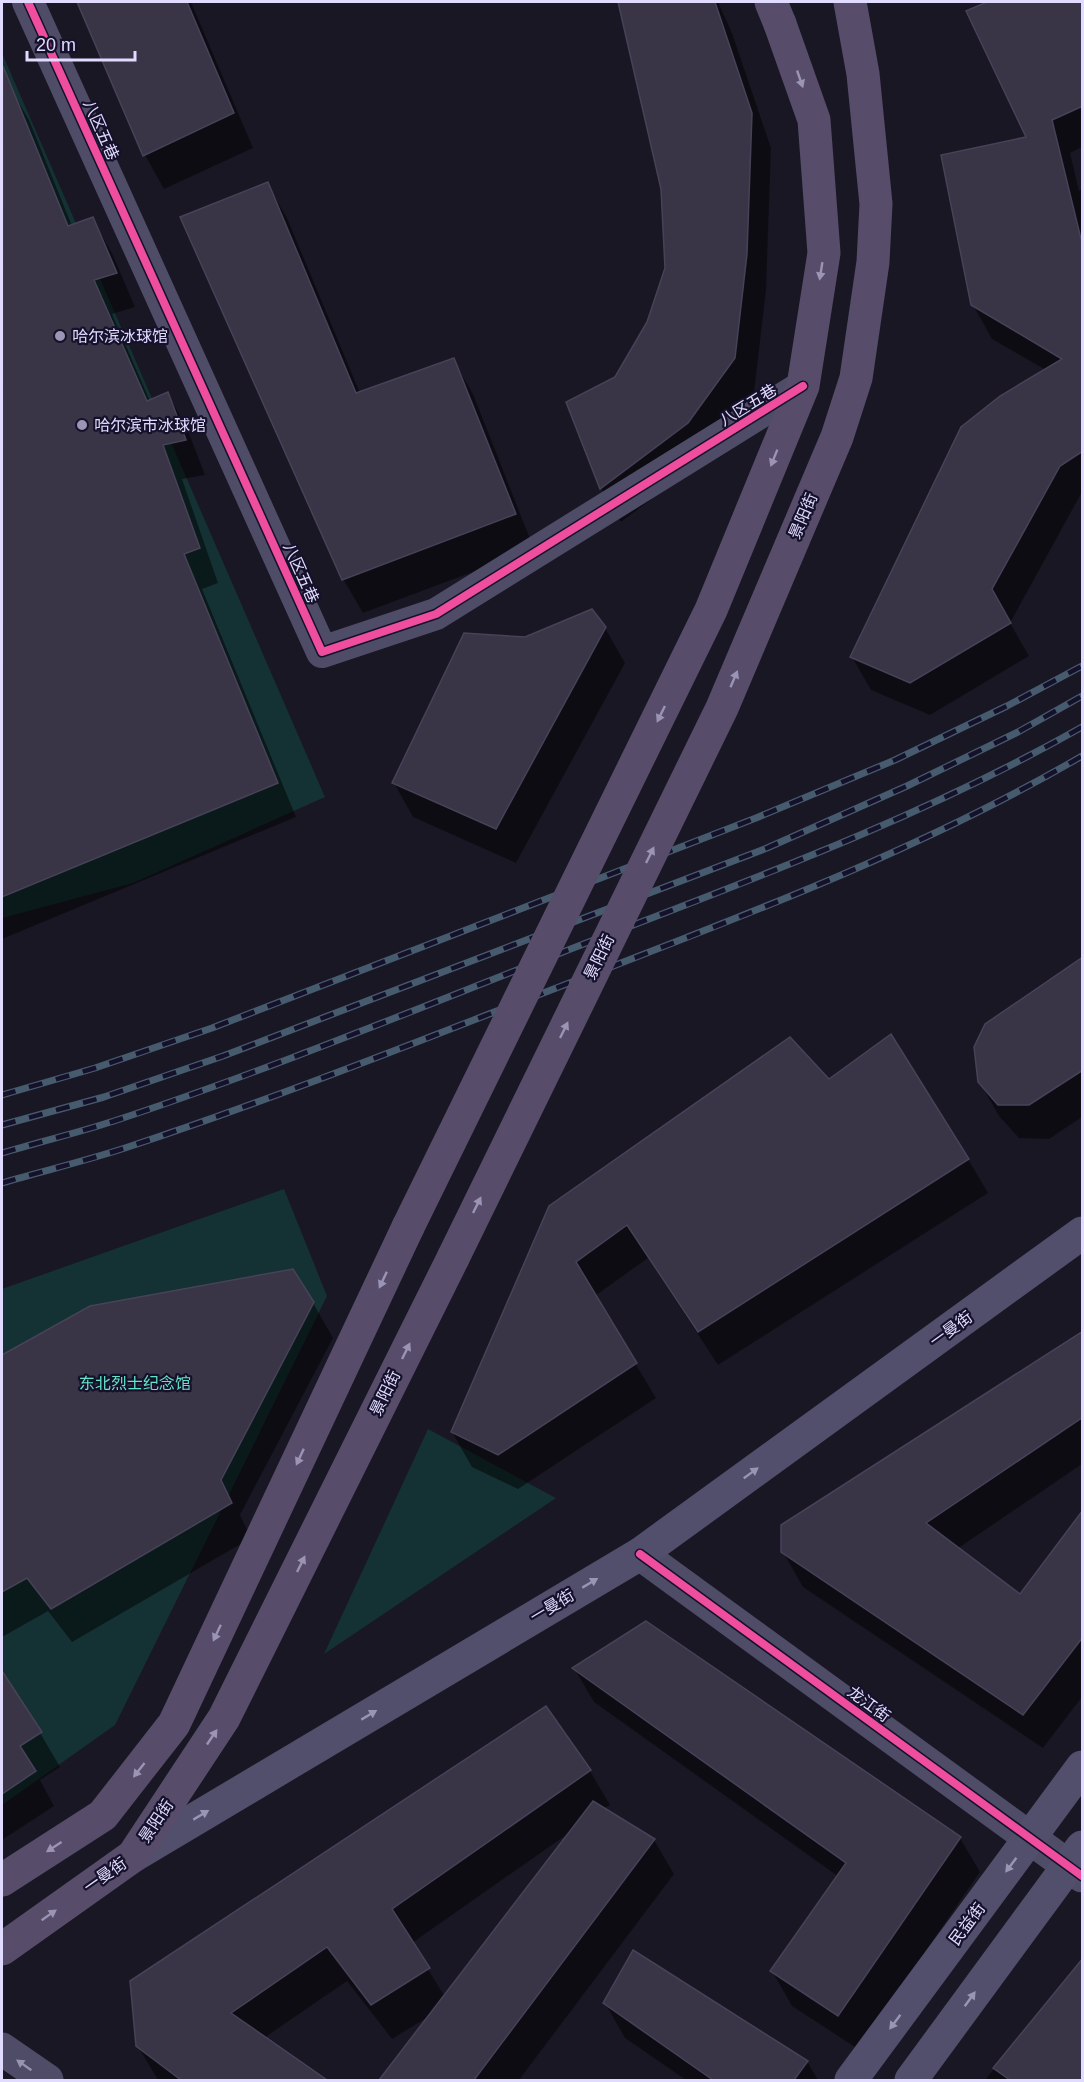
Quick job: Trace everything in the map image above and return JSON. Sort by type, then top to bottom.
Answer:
[{"type":"main road","name":"景阳街","points":[[133,1856],[224,1718],[453,1258],[722,708],[837,437],[856,378],[873,262],[876,204],[863,74],[850,2]]},
{"type":"main road","points":[[2,1880],[103,1815],[174,1724],[408,1227],[711,610],[803,386],[824,253],[814,120],[775,13]]},
{"type":"main road","name":"一曼街","points":[[2,1949],[133,1856],[640,1554],[1083,1233]]},
{"type":"main road","name":"民益街","points":[[851,2080],[1083,1767]]},
{"type":"main road","points":[[911,2080],[1078,1863]]},
{"type":"street","name":"八区五巷","points":[[28,2],[322,652],[436,614],[803,386]]},
{"type":"street","name":"龙江街","points":[[640,1554],[1031,1838],[1078,1863]]},
{"type":"street","points":[[2,2049],[47,2080]]},
{"type":"green space","name":"哈尔滨市冰球馆","points":[[2,53],[325,797],[133,883],[2,918]]},
{"type":"green space","name":"东北烈士纪念馆","points":[[284,1189],[327,1296],[115,1725],[2,1805],[2,1289]]},
{"type":"green space","points":[[428,1429],[556,1498],[324,1654]]},
{"type":"building","points":[[77,2],[187,2],[234,113],[143,156]]},
{"type":"building","points":[[618,2],[715,2],[752,113],[747,254],[735,358],[688,423],[600,489],[566,402],[615,377],[647,322],[665,268],[661,189]]},
{"type":"building","points":[[987,2],[1083,2],[1083,106],[1052,120],[1083,247],[1083,451],[1060,466],[992,589],[1011,623],[910,683],[850,657],[961,427],[1000,396],[1062,359],[971,305],[941,155],[1026,137],[966,11]]},
{"type":"building","name":"哈尔滨市冰球馆","points":[[3,66],[68,226],[93,217],[117,273],[94,280],[147,401],[168,392],[186,440],[163,445],[200,548],[184,554],[278,783],[2,897]]},
{"type":"building","points":[[268,182],[356,393],[454,358],[516,514],[342,580],[180,217]]},
{"type":"building","points":[[592,609],[606,627],[496,829],[392,783],[464,633],[525,637]]},
{"type":"building","points":[[1083,957],[1083,1070],[1029,1105],[998,1105],[978,1082],[974,1047],[985,1024]]},
{"type":"building","points":[[891,1034],[969,1159],[698,1332],[627,1225],[576,1262],[637,1363],[498,1455],[451,1432],[549,1206],[790,1037],[829,1079]]},
{"type":"building","points":[[293,1269],[314,1302],[221,1480],[232,1503],[51,1609],[27,1578],[2,1592],[2,1355],[90,1306]]},
{"type":"building","points":[[1083,1331],[1083,1417],[926,1523],[1020,1594],[1083,1510],[1083,1637],[1023,1715],[781,1552],[781,1525]]},
{"type":"building","points":[[646,1621],[961,1837],[838,2016],[770,1971],[846,1863],[572,1668]]},
{"type":"building","points":[[2,1671],[42,1732],[20,1746],[36,1771],[2,1794]]},
{"type":"building","points":[[546,1706],[591,1770],[392,1909],[430,1968],[371,2005],[327,1947],[231,2013],[327,2080],[181,2080],[136,2046],[130,1981]]},
{"type":"building","points":[[593,1801],[655,1839],[474,2080],[379,2080]]},
{"type":"building","points":[[633,1950],[808,2061],[794,2080],[713,2080],[603,2003]]},
{"type":"building","points":[[1083,1958],[1083,2080],[1010,2080],[993,2068]]},
{"type":"railway","points":[[2,1095],[95,1068],[212,1028],[756,818],[895,760],[1007,706],[1082,666]]},
{"type":"railway","points":[[2,1125],[104,1097],[223,1056],[767,848],[907,786],[1018,732],[1082,696]]},
{"type":"railway","points":[[2,1153],[86,1130],[227,1082],[827,849],[956,792],[1082,727]]},
{"type":"railway","points":[[2,1183],[110,1153],[236,1110],[762,908],[828,881],[957,822],[1082,756]]},
{"type":"cycle path","points":[[28,2],[322,652],[436,614],[803,386]]},
{"type":"cycle path","points":[[640,1554],[1082,1876]]},
{"type":"place","name":"哈尔滨冰球馆","points":[[60,336]]},
{"type":"place","name":"哈尔滨市冰球馆","points":[[82,425]]}]
